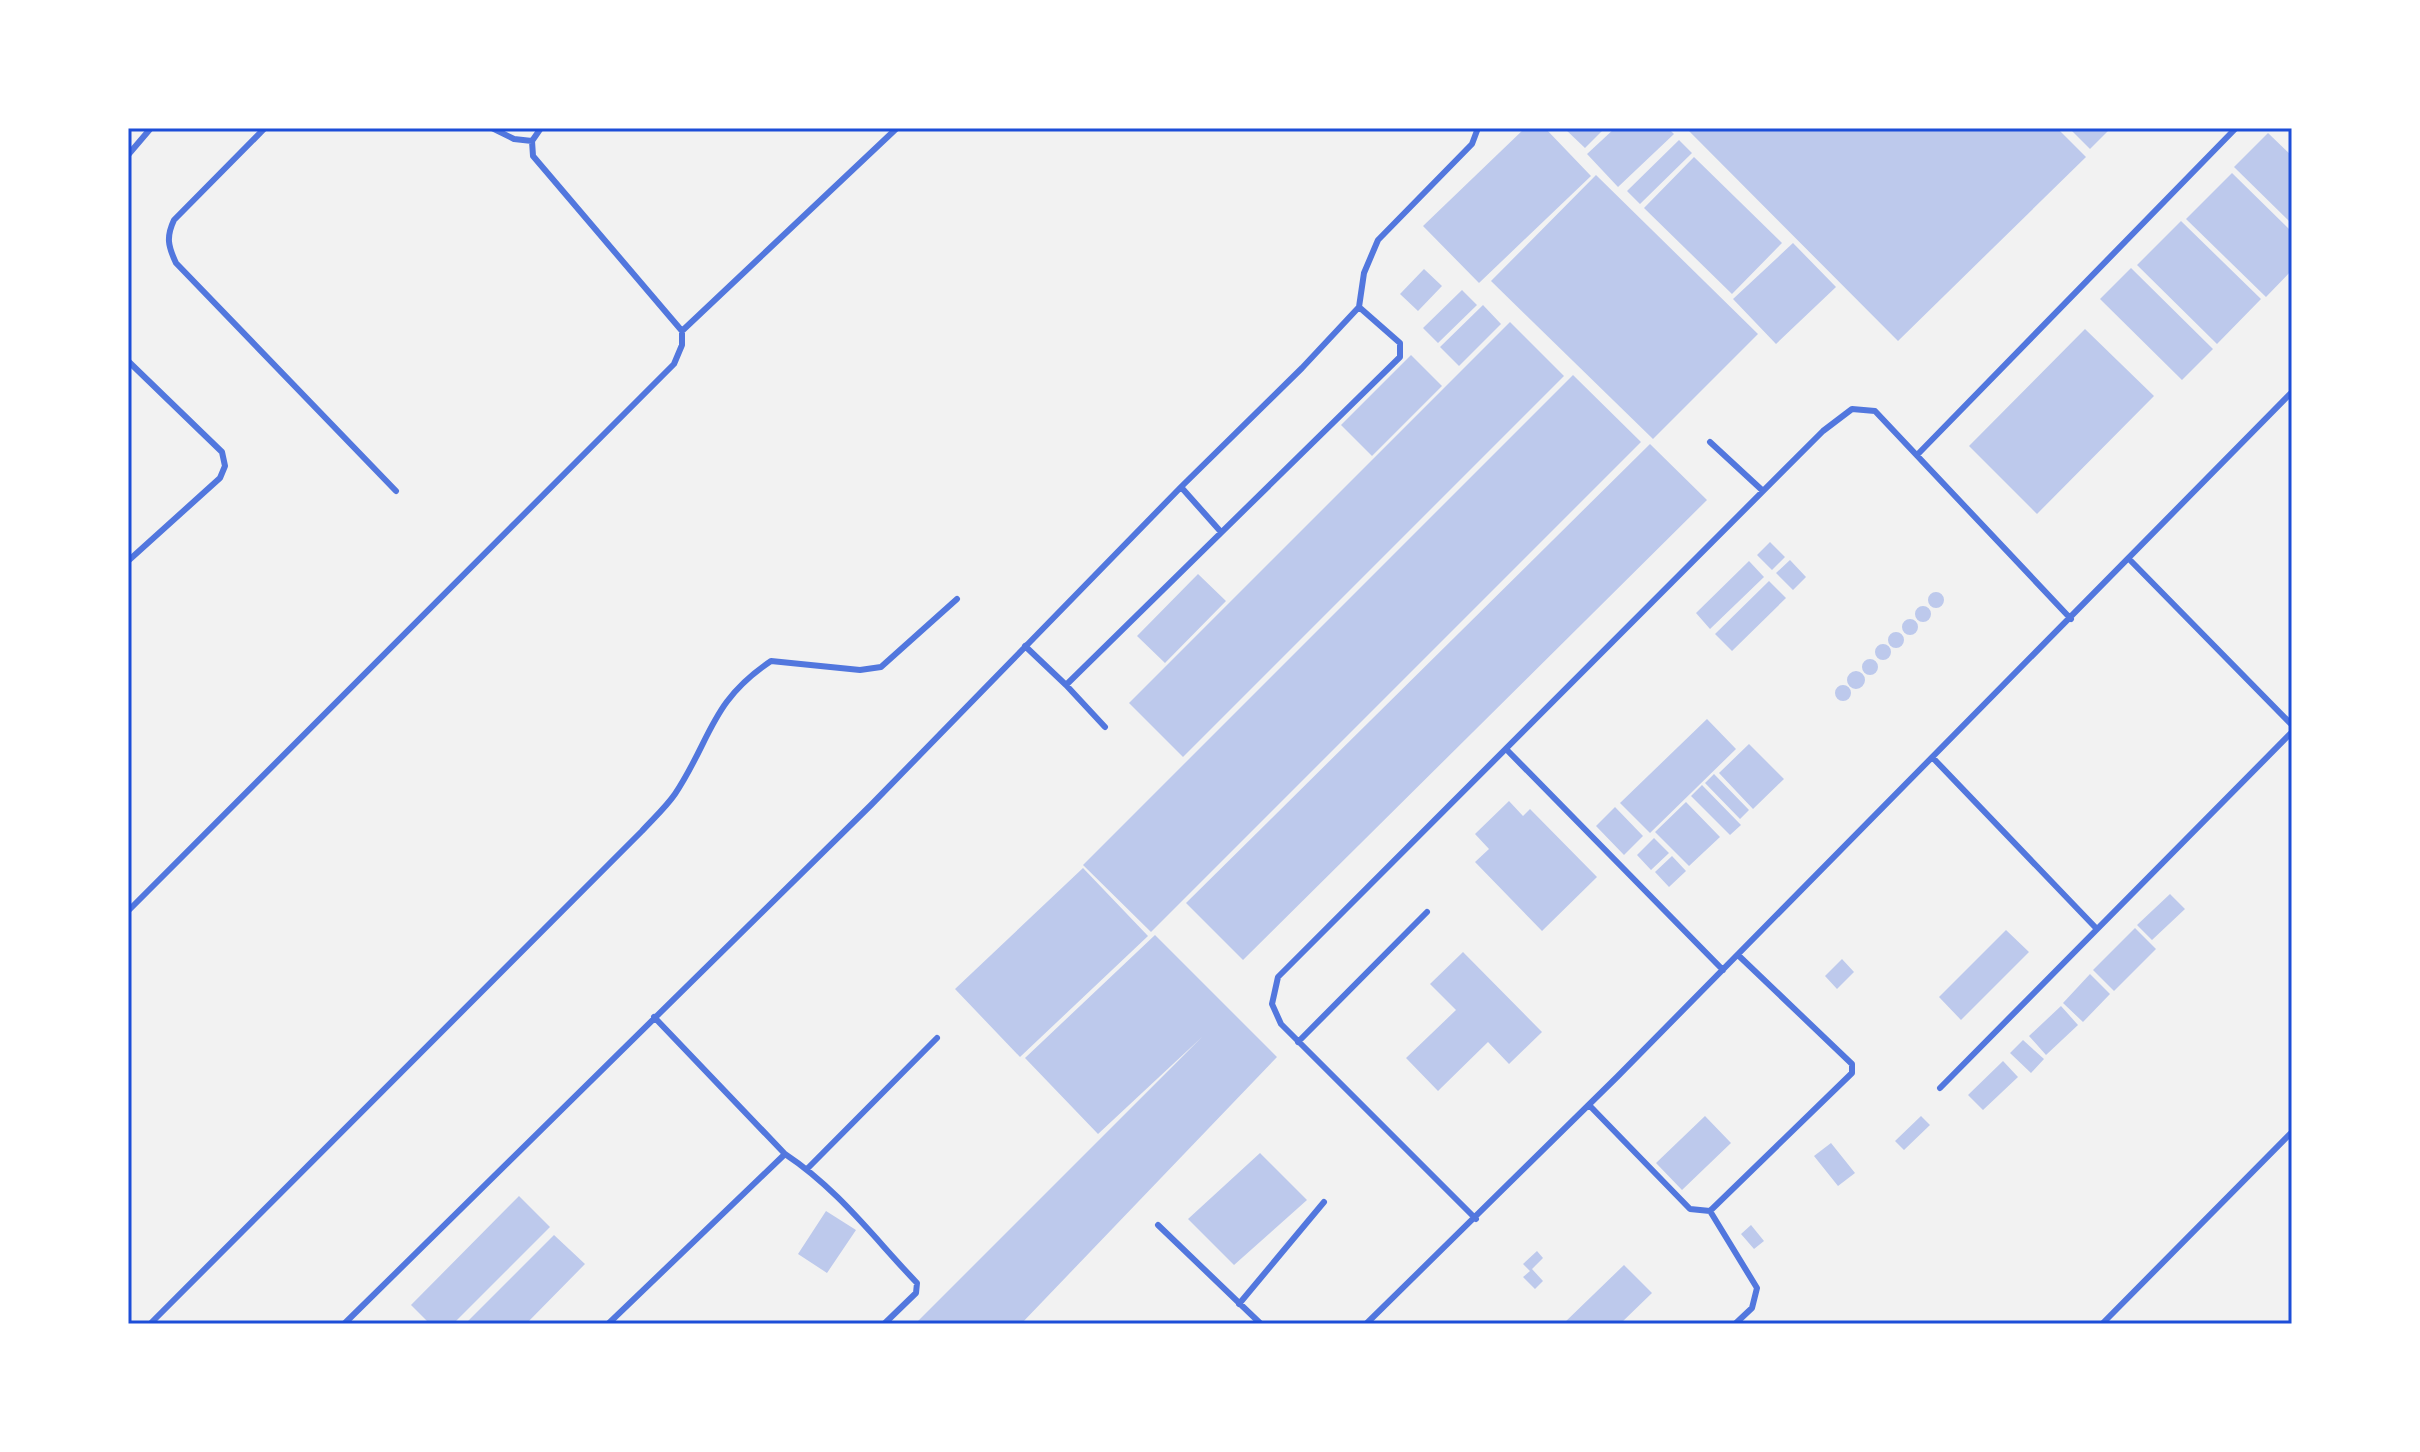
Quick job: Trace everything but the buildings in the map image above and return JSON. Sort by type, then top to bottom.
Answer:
[{"type":"lane","points":[[128,155],[151,128]]},
{"type":"lane","points":[[265,128],[174,220],[168,233],[168,247],[176,263],[396,491]]},
{"type":"lane","points":[[492,128],[514,139],[532,141]]},
{"type":"lane","points":[[128,911],[667,373],[682,345],[682,331],[533,156],[532,141],[541,128]]},
{"type":"lane","points":[[682,331],[897,128]]},
{"type":"lane","points":[[344,1324],[871,805],[1025,646],[1083,591],[1181,487],[1302,368],[1359,307],[1364,273],[1378,240],[1472,144],[1478,128]]},
{"type":"lane","points":[[1918,454],[2236,128]]},
{"type":"lane","points":[[1066,685],[1400,357],[1400,343],[1359,307]]},
{"type":"lane","points":[[128,361],[222,452],[225,466],[220,478],[128,561]]},
{"type":"lane","points":[[1366,1324],[1476,1219],[2130,560],[2292,392]]},
{"type":"lane","points":[[1476,1219],[1281,1024],[1272,1004],[1278,977],[1823,431],[1852,409],[1875,411],[2071,619]]},
{"type":"lane","points":[[1710,442],[1763,491]]},
{"type":"lane","points":[[1181,487],[1221,532]]},
{"type":"lane","points":[[2130,560],[2292,725]]},
{"type":"lane","points":[[150,1324],[642,831],[674,796],[697,756],[712,718],[744,678],[771,661],[860,670],[881,667],[957,599]]},
{"type":"lane","points":[[1025,646],[1105,727]]},
{"type":"lane","points":[[1940,1088],[2095,927],[2292,732]]},
{"type":"lane","points":[[1507,750],[1723,970]]},
{"type":"lane","points":[[1933,758],[2095,927]]},
{"type":"lane","points":[[1298,1042],[1427,912]]},
{"type":"lane","points":[[1589,1105],[1690,1209],[1710,1211],[1852,1073],[1852,1064],[1738,955]]},
{"type":"lane","points":[[654,1017],[785,1154],[807,1169],[873,1231],[917,1283],[916,1293],[884,1324]]},
{"type":"lane","points":[[807,1169],[937,1038]]},
{"type":"lane","points":[[2102,1324],[2292,1132]]},
{"type":"lane","points":[[608,1324],[785,1154]]},
{"type":"lane","points":[[1239,1304],[1324,1202]]},
{"type":"lane","points":[[1710,1211],[1757,1288],[1752,1308],[1735,1324]]},
{"type":"lane","points":[[1158,1225],[1261,1324]]}]
